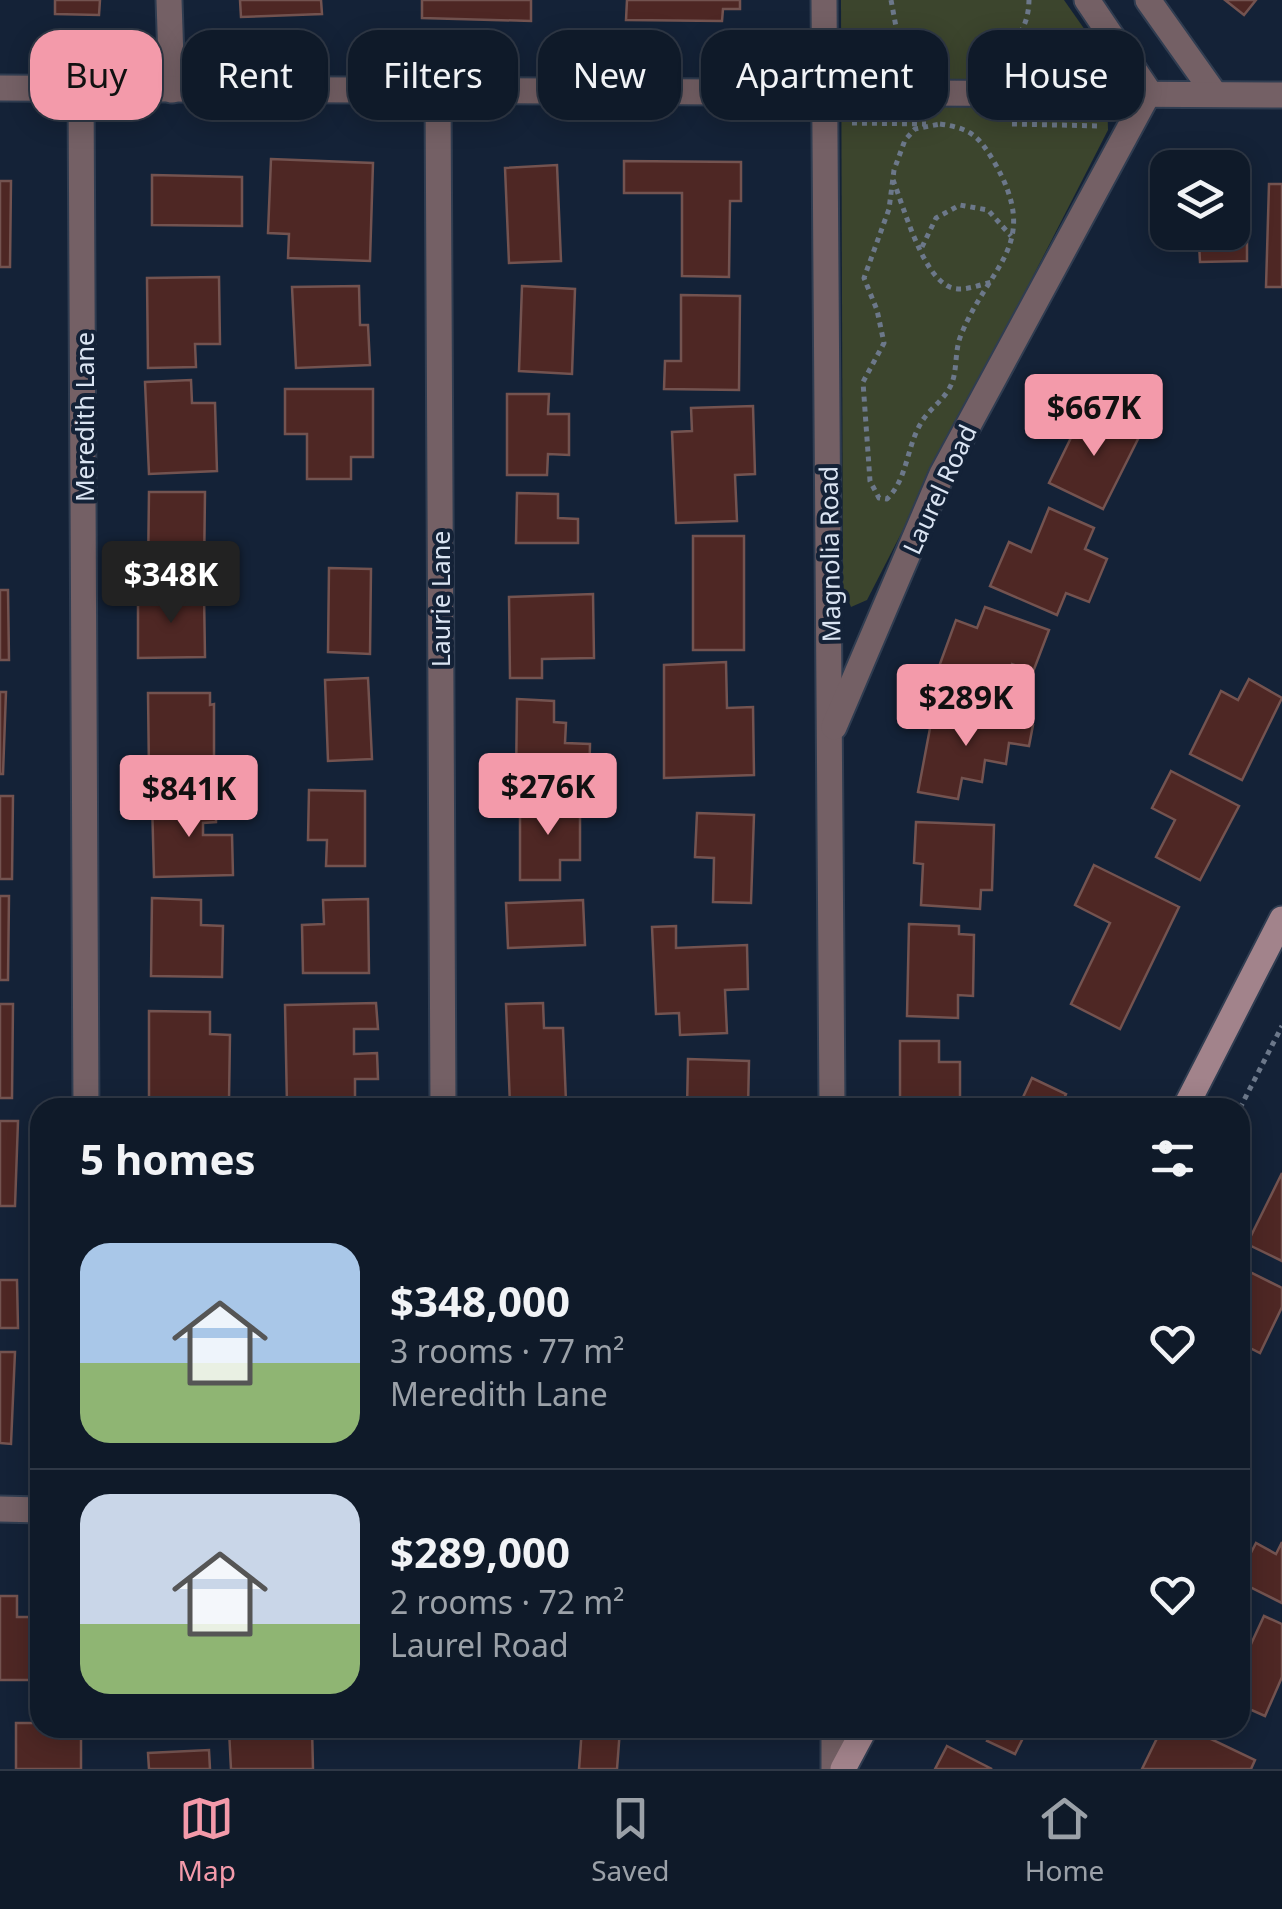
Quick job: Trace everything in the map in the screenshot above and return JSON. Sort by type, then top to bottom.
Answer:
[{"type":"street","points":[[169,0],[172,90]]},
{"type":"street","name":"Magnolia Road","points":[[824,0],[824,30]]},
{"type":"street","points":[[1087,0],[1149,92]]},
{"type":"street","points":[[1148,0],[1214,93]]},
{"type":"street","points":[[0,88],[30,88]]},
{"type":"street","points":[[162,90],[348,90]]},
{"type":"street","points":[[518,90],[701,91]]},
{"type":"street","points":[[948,92],[1282,95]]},
{"type":"street","name":"Laurel Road","points":[[830,736],[942,474],[1149,92]]},
{"type":"street","name":"Meredith Lane","points":[[80,120],[86,1098]]},
{"type":"street","name":"Laurie Lane","points":[[438,120],[443,1098]]},
{"type":"street","name":"Magnolia Road","points":[[824,123],[832,1098]]},
{"type":"street","points":[[1190,1098],[1282,918]]},
{"type":"street","points":[[0,1510],[30,1510]]},
{"type":"street","points":[[834,1738],[834,1769]]},
{"type":"street","points":[[843,1769],[860,1738]]},
{"type":"path","points":[[890,0],[897,30]]},
{"type":"path","points":[[1023,30],[1029,0]]},
{"type":"path","points":[[824,123],[976,124]]},
{"type":"path","points":[[994,123],[1131,126]]},
{"type":"path","points":[[940,124],[965,128],[980,138],[1011,191],[1014,224],[1004,263],[962,332],[954,356],[952,386],[920,423],[898,488],[887,500],[879,498],[870,481],[862,382],[884,343],[878,310],[864,278],[889,209],[905,140],[915,129],[940,124]]},
{"type":"path","points":[[893,179],[929,268],[947,287],[961,289],[992,282]]},
{"type":"path","points":[[921,250],[936,218],[960,205],[988,210],[1011,236]]},
{"type":"path","points":[[1245,1098],[1282,1026]]},
{"type":"green space","points":[[841,0],[1064,0],[1085,30],[968,30],[968,120],[1108,120],[1108,130],[867,600],[851,607],[843,587],[841,120],[948,120],[948,30],[841,30]]},
{"type":"building","points":[[55,0],[100,0],[99,15],[55,14]]},
{"type":"building","points":[[240,0],[321,0],[322,14],[241,17]]},
{"type":"building","points":[[422,0],[531,0],[531,21],[422,18]]},
{"type":"building","points":[[627,0],[740,0],[740,9],[723,9],[722,21],[626,20]]},
{"type":"building","points":[[1225,0],[1256,0],[1244,15]]},
{"type":"building","points":[[271,159],[373,163],[370,261],[288,258],[289,234],[268,233]]},
{"type":"building","points":[[624,161],[741,162],[741,201],[730,201],[729,277],[682,276],[682,193],[624,193]]},
{"type":"building","points":[[557,165],[561,261],[509,263],[505,168]]},
{"type":"building","points":[[152,175],[242,177],[242,226],[152,225]]},
{"type":"building","points":[[0,181],[11,181],[10,267],[0,267]]},
{"type":"building","points":[[1269,184],[1282,184],[1282,287],[1266,287]]},
{"type":"building","points":[[1199,250],[1247,250],[1247,261],[1200,262]]},
{"type":"building","points":[[219,277],[220,344],[195,344],[196,367],[148,368],[147,278]]},
{"type":"building","points":[[359,286],[360,325],[368,325],[370,365],[296,368],[292,287]]},
{"type":"building","points":[[522,286],[575,289],[572,374],[519,371]]},
{"type":"building","points":[[681,295],[740,296],[739,390],[664,389],[665,361],[681,361]]},
{"type":"building","points":[[191,380],[192,403],[215,403],[217,471],[149,474],[145,382]]},
{"type":"building","points":[[285,389],[373,389],[373,457],[351,457],[351,479],[307,479],[307,434],[285,434]]},
{"type":"building","points":[[507,394],[549,394],[548,414],[569,414],[569,455],[548,454],[547,475],[507,475]]},
{"type":"building","points":[[753,406],[755,474],[735,475],[737,521],[676,523],[672,432],[692,431],[691,408]]},
{"type":"building","points":[[1085,409],[1139,437],[1103,509],[1049,483]]},
{"type":"building","points":[[149,492],[205,492],[204,573],[148,573]]},
{"type":"building","points":[[517,493],[558,494],[558,518],[578,519],[578,543],[516,543]]},
{"type":"building","points":[[1049,508],[1094,528],[1085,549],[1107,559],[1089,602],[1066,593],[1057,615],[990,586],[1009,542],[1031,552]]},
{"type":"building","points":[[693,536],[744,536],[744,650],[693,650]]},
{"type":"building","points":[[329,568],[371,569],[370,654],[328,652]]},
{"type":"building","points":[[0,590],[8,590],[9,660],[0,660]]},
{"type":"building","points":[[204,593],[205,657],[138,658],[138,594]]},
{"type":"building","points":[[593,594],[594,658],[542,659],[542,678],[510,678],[509,597]]},
{"type":"building","points":[[985,607],[1049,630],[1033,672],[1012,664],[996,706],[933,683],[956,620],[977,628]]},
{"type":"building","points":[[726,662],[727,708],[753,707],[754,775],[664,778],[664,665]]},
{"type":"building","points":[[368,678],[372,759],[328,761],[325,680]]},
{"type":"building","points":[[1249,679],[1282,698],[1242,780],[1190,754],[1221,691],[1238,700]]},
{"type":"building","points":[[0,692],[6,692],[3,774],[0,774]]},
{"type":"building","points":[[148,693],[210,693],[210,705],[214,704],[214,773],[149,773]]},
{"type":"building","points":[[517,699],[554,701],[554,722],[566,723],[565,743],[590,744],[589,785],[516,783]]},
{"type":"building","points":[[934,707],[1033,725],[1029,746],[1009,743],[1006,764],[985,760],[982,782],[962,778],[958,799],[918,792]]},
{"type":"building","points":[[1171,771],[1239,806],[1200,880],[1156,857],[1175,820],[1152,808]]},
{"type":"building","points":[[309,790],[365,791],[365,866],[326,866],[327,840],[308,840]]},
{"type":"building","points":[[0,796],[13,796],[12,879],[0,879]]},
{"type":"building","points":[[216,797],[216,822],[203,823],[203,835],[232,835],[233,875],[154,877],[152,800]]},
{"type":"building","points":[[520,801],[580,801],[580,860],[560,860],[560,880],[520,880]]},
{"type":"building","points":[[697,813],[754,815],[751,903],[713,902],[714,858],[695,857]]},
{"type":"building","points":[[916,822],[994,825],[992,890],[981,890],[980,909],[921,905],[923,864],[914,863]]},
{"type":"building","points":[[1094,865],[1179,907],[1120,1029],[1071,1004],[1110,923],[1075,905]]},
{"type":"building","points":[[0,896],[9,896],[8,980],[0,980]]},
{"type":"building","points":[[152,898],[201,900],[201,925],[223,926],[222,977],[151,976]]},
{"type":"building","points":[[368,899],[369,973],[303,973],[302,925],[324,924],[323,900]]},
{"type":"building","points":[[583,900],[585,945],[508,948],[506,903]]},
{"type":"building","points":[[909,924],[959,926],[959,934],[974,935],[973,996],[958,995],[958,1018],[907,1016]]},
{"type":"building","points":[[676,926],[676,948],[747,945],[748,989],[725,990],[727,1033],[680,1035],[679,1013],[656,1014],[652,927]]},
{"type":"building","points":[[376,1003],[378,1029],[354,1029],[354,1054],[377,1053],[378,1079],[355,1079],[355,1098],[287,1098],[285,1005]]},
{"type":"building","points":[[543,1003],[544,1028],[563,1028],[566,1098],[510,1098],[506,1004]]},
{"type":"building","points":[[0,1004],[13,1004],[12,1098],[0,1098]]},
{"type":"building","points":[[149,1011],[210,1012],[210,1034],[230,1035],[229,1098],[149,1098]]},
{"type":"building","points":[[900,1041],[939,1041],[939,1062],[960,1062],[960,1098],[900,1098]]},
{"type":"building","points":[[688,1059],[749,1061],[748,1098],[687,1098]]},
{"type":"building","points":[[1032,1078],[1066,1094],[1064,1098],[1023,1098]]},
{"type":"building","points":[[0,1121],[18,1121],[15,1206],[0,1206]]},
{"type":"building","points":[[1282,1173],[1282,1261],[1250,1245],[1250,1238]]},
{"type":"building","points":[[1250,1272],[1282,1288],[1282,1307],[1260,1353],[1250,1348]]},
{"type":"building","points":[[0,1280],[17,1280],[18,1328],[0,1328]]},
{"type":"building","points":[[0,1352],[15,1352],[11,1444],[0,1443]]},
{"type":"building","points":[[1282,1542],[1282,1603],[1250,1587],[1250,1555],[1256,1543],[1276,1554]]},
{"type":"building","points":[[0,1596],[17,1596],[17,1617],[30,1617],[30,1680],[0,1680]]},
{"type":"building","points":[[1264,1616],[1282,1624],[1282,1677],[1265,1716],[1250,1709],[1250,1646]]},
{"type":"building","points":[[16,1723],[30,1723],[30,1738],[81,1738],[81,1769],[16,1769]]},
{"type":"building","points":[[229,1738],[312,1738],[313,1769],[231,1769]]},
{"type":"building","points":[[581,1738],[619,1738],[617,1769],[579,1769]]},
{"type":"building","points":[[989,1738],[1023,1738],[1015,1754],[987,1741]]},
{"type":"building","points":[[1157,1738],[1209,1738],[1255,1760],[1251,1769],[1142,1769]]},
{"type":"building","points":[[947,1746],[992,1769],[935,1769]]},
{"type":"building","points":[[209,1750],[210,1769],[149,1769],[148,1753]]}]
